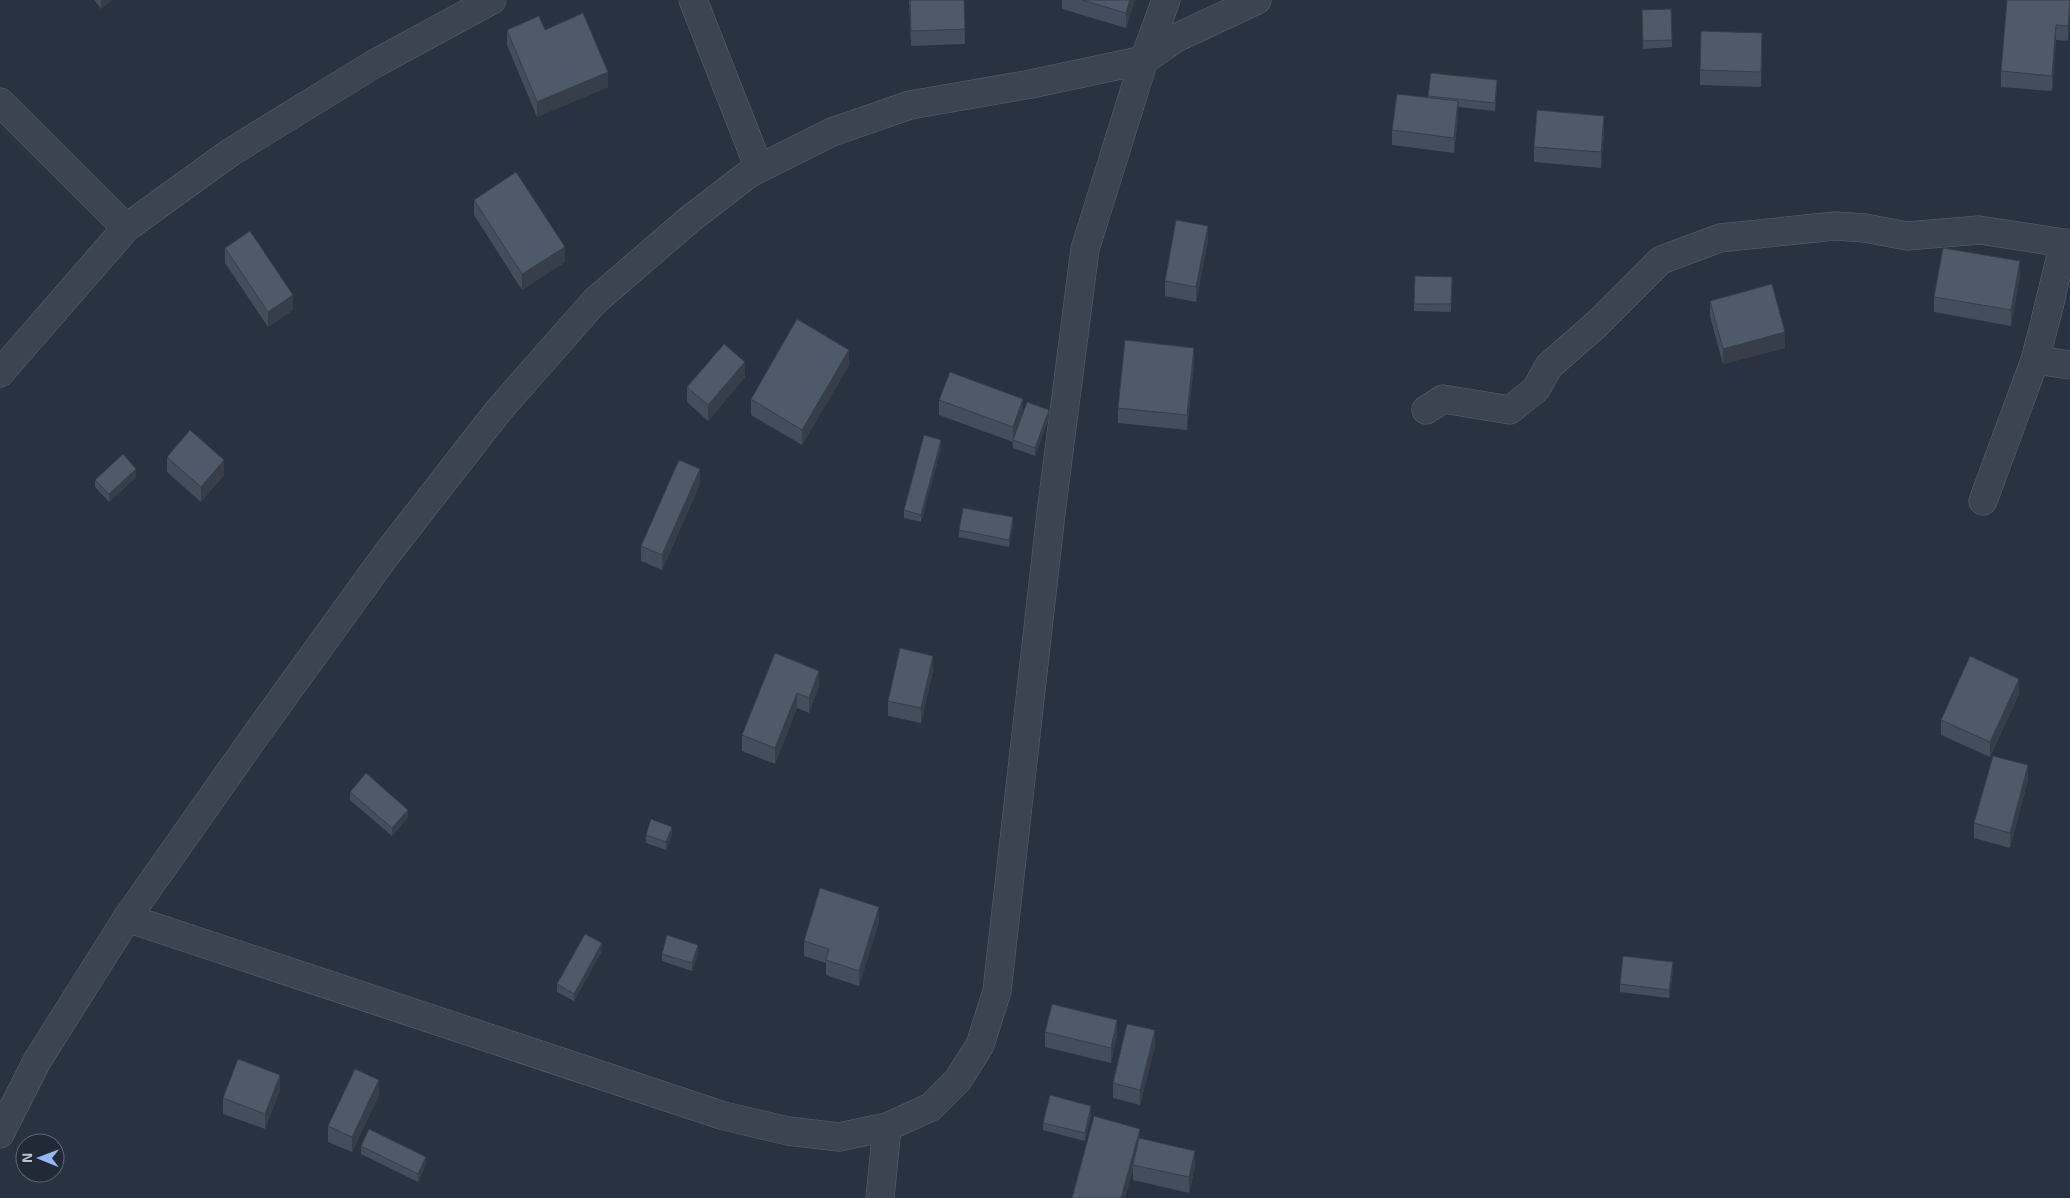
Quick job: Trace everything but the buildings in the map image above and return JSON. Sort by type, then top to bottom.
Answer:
[{"type":"street","points":[[0,373],[126,228],[231,152],[374,64],[492,0]]},
{"type":"street","points":[[692,0],[759,168]]},
{"type":"street","points":[[127,918],[724,1116],[788,1131],[839,1137],[887,1127],[931,1107],[958,1080],[980,1045],[997,991],[1051,513],[1085,249],[1144,60],[1166,0]]},
{"type":"street","points":[[0,1134],[37,1061],[127,918],[386,555],[499,410],[595,302],[690,219],[750,173],[832,132],[910,105],[1032,84],[1144,60],[1176,38],[1258,0]]},
{"type":"street","points":[[0,102],[126,228]]},
{"type":"street","points":[[1426,410],[1443,399],[1510,410],[1536,389],[1549,366],[1598,323],[1661,260],[1720,238],[1835,226],[1865,228],[1907,236],[1978,230],[2064,243],[2035,360],[1983,501]]},
{"type":"street","points":[[2046,317],[2070,240]]},
{"type":"street","points":[[2035,360],[2070,365]]},
{"type":"street","points":[[880,1198],[887,1127]]}]
